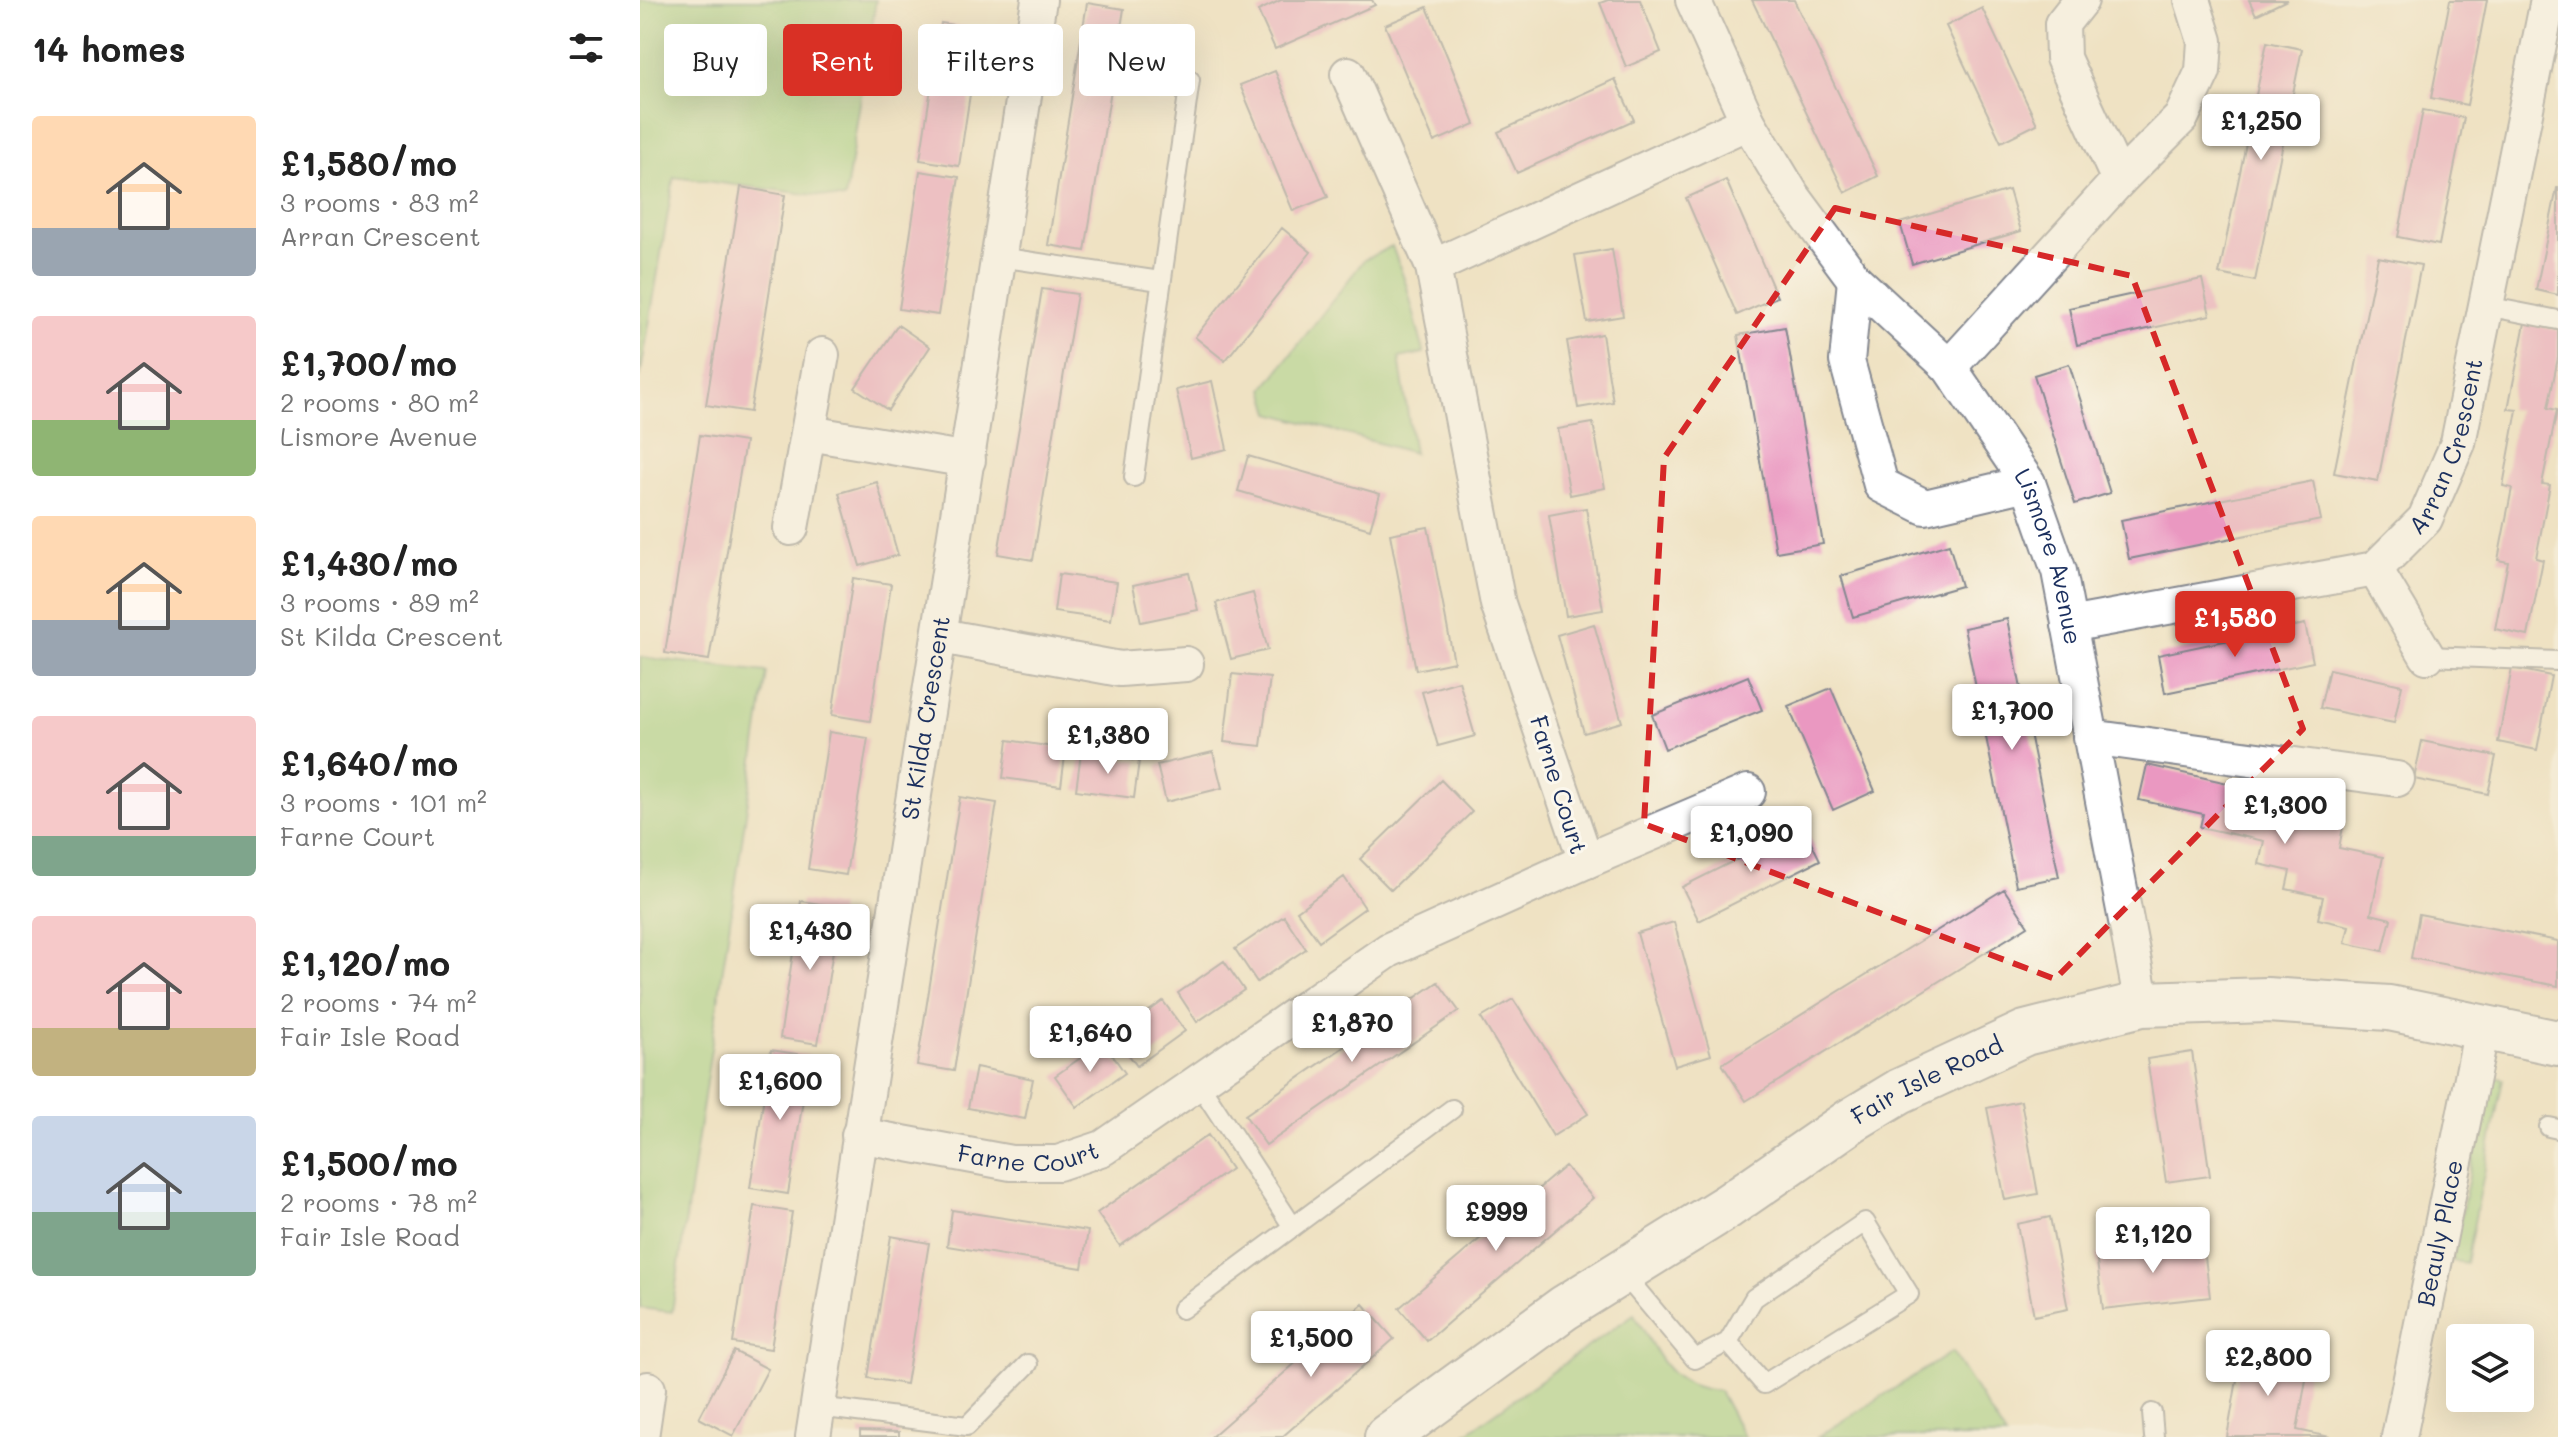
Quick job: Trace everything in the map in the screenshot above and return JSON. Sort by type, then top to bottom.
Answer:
[{"type":"street","name":"St Kilda Crescent","points":[[815,1422],[1039,0]]},
{"type":"street","name":"Lismore Avenue","points":[[1693,0],[1748,122],[1792,195],[1855,280],[1949,367],[2028,483],[2059,571],[2142,1004]]},
{"type":"street","points":[[2081,0],[2062,24],[2063,58],[2119,180]]},
{"type":"street","points":[[1949,367],[2119,180],[2181,118],[2203,71],[2205,41],[2192,0]]},
{"type":"street","name":"Arran Crescent","points":[[2375,569],[2425,519],[2458,443],[2548,0]]},
{"type":"street","name":"Farne Court","points":[[859,1135],[1011,1163],[1058,1163],[1103,1148],[1389,950],[1586,861],[1498,604],[1433,267],[1348,74]]},
{"type":"street","points":[[1433,267],[1748,122]]},
{"type":"street","points":[[1855,280],[1847,361],[1881,485],[1925,507],[2028,483]]},
{"type":"street","points":[[791,528],[822,355]]},
{"type":"street","points":[[809,433],[968,460]]},
{"type":"street","points":[[2069,625],[2375,569],[2427,656]]},
{"type":"street","points":[[941,636],[1120,669],[1186,664]]},
{"type":"street","points":[[2090,737],[2397,779]]},
{"type":"street","points":[[1586,861],[1748,792]]},
{"type":"street","name":"Fair Isle Road","points":[[1387,1437],[1621,1271],[1728,1206],[1900,1091],[2025,1033],[2142,1004],[2238,999],[2389,1008],[2558,1043]]},
{"type":"street","name":"Beauly Place","points":[[2399,1437],[2482,1028]]},
{"type":"street","points":[[641,1437],[648,1389]]},
{"type":"lane","points":[[1134,477],[1188,96]]},
{"type":"lane","points":[[999,257],[1160,281]]},
{"type":"lane","points":[[2486,306],[2558,320]]},
{"type":"lane","points":[[2427,656],[2558,661]]},
{"type":"lane","points":[[1198,1082],[1293,1227]]},
{"type":"lane","points":[[1182,1309],[1452,1109]]},
{"type":"lane","points":[[1621,1271],[1695,1359],[1728,1342],[1754,1298],[1865,1222],[1909,1294],[1764,1384],[1728,1342]]},
{"type":"lane","points":[[815,1422],[967,1426],[1028,1364]]},
{"type":"lane","points":[[2152,1413],[2154,1437]]},
{"type":"highlighted area","points":[[1835,208],[2132,276],[2303,729],[2055,979],[1644,824],[1664,458]]},
{"type":"green space","points":[[640,0],[876,0],[872,24],[783,24],[783,96],[861,96],[845,199],[674,177],[640,378]]},
{"type":"green space","points":[[1392,246],[1407,287],[1424,353],[1399,358],[1414,453],[1271,413],[1264,389],[1364,260]]},
{"type":"green space","points":[[640,657],[767,672],[672,1312],[640,1308]]},
{"type":"green space","points":[[2489,1076],[2503,1079],[2466,1263],[2452,1261]]},
{"type":"green space","points":[[1634,1314],[1658,1356],[1675,1375],[1701,1388],[1719,1391],[1744,1437],[1461,1437]]},
{"type":"green space","points":[[1952,1352],[2006,1437],[1818,1437]]},
{"type":"building","points":[[1281,0],[1372,0],[1375,5],[1275,49],[1258,11]]},
{"type":"building","points":[[1640,0],[1661,52],[1626,67],[1600,3]]},
{"type":"building","points":[[1752,0],[1794,0],[1878,176],[1845,193]]},
{"type":"building","points":[[2249,0],[2287,0],[2256,15]]},
{"type":"building","points":[[2450,0],[2487,0],[2467,105],[2431,98]]},
{"type":"building","points":[[1087,3],[1124,9],[1122,24],[1084,24]]},
{"type":"building","points":[[1427,7],[1475,124],[1434,142],[1385,25]]},
{"type":"building","points":[[1982,8],[2037,124],[2001,142],[1946,26]]},
{"type":"building","points":[[2267,42],[2302,49],[2255,281],[2219,274]]},
{"type":"building","points":[[1079,53],[1079,96],[1110,96],[1085,251],[1048,245]]},
{"type":"building","points":[[1275,71],[1328,197],[1293,211],[1240,85]]},
{"type":"building","points":[[1615,79],[1634,120],[1517,173],[1498,132]]},
{"type":"building","points":[[930,96],[970,96],[959,166],[920,160]]},
{"type":"building","points":[[2423,110],[2464,118],[2439,245],[2398,237]]},
{"type":"building","points":[[920,171],[959,177],[938,315],[899,309]]},
{"type":"building","points":[[1726,180],[1777,297],[1737,315],[1686,198]]},
{"type":"building","points":[[741,187],[785,195],[750,412],[706,405]]},
{"type":"building","points":[[2558,188],[2558,295],[2536,290]]},
{"type":"building","points":[[2009,190],[2021,231],[1912,264],[1900,223]]},
{"type":"building","points":[[1282,228],[1311,252],[1225,361],[1195,337]]},
{"type":"building","points":[[1612,249],[1623,316],[1587,322],[1575,255]]},
{"type":"building","points":[[2378,257],[2421,265],[2378,481],[2334,473]]},
{"type":"building","points":[[2202,279],[2210,315],[2077,345],[2069,308]]},
{"type":"building","points":[[1042,289],[1077,294],[1033,560],[998,554]]},
{"type":"building","points":[[2525,323],[2558,330],[2558,358],[2548,408],[2557,410],[2542,484],[2550,485],[2536,558],[2543,560],[2528,636],[2495,629],[2508,562],[2498,560],[2512,488],[2503,486],[2517,410],[2508,409]]},
{"type":"building","points":[[898,325],[930,347],[888,410],[855,388]]},
{"type":"building","points":[[1785,327],[1823,544],[1776,552],[1738,335]]},
{"type":"building","points":[[1602,334],[1613,402],[1578,408],[1567,341]]},
{"type":"building","points":[[2069,364],[2110,493],[2075,504],[2034,375]]},
{"type":"building","points":[[1212,381],[1227,449],[1191,458],[1176,390]]},
{"type":"building","points":[[1593,423],[1605,488],[1570,495],[1558,429]]},
{"type":"building","points":[[700,435],[745,442],[709,660],[665,653]]},
{"type":"building","points":[[1248,456],[1380,494],[1370,529],[1238,491]]},
{"type":"building","points":[[2313,481],[2321,520],[2129,559],[2121,520]]},
{"type":"building","points":[[877,482],[898,555],[860,566],[839,493]]},
{"type":"building","points":[[1586,508],[1603,610],[1566,616],[1549,515]]},
{"type":"building","points":[[1428,527],[1454,662],[1416,670],[1390,534]]},
{"type":"building","points":[[1949,544],[1961,586],[1853,617],[1841,576]]},
{"type":"building","points":[[1189,573],[1198,610],[1141,622],[1133,585]]},
{"type":"building","points":[[1059,574],[1117,582],[1111,620],[1054,612]]},
{"type":"building","points":[[853,578],[891,584],[870,721],[832,715]]},
{"type":"building","points":[[1253,593],[1268,650],[1231,659],[1216,603]]},
{"type":"building","points":[[2007,619],[2059,877],[2016,886],[1964,628]]},
{"type":"building","points":[[1594,624],[1622,722],[1584,733],[1557,635]]},
{"type":"building","points":[[2305,624],[2313,662],[2165,693],[2158,655]]},
{"type":"building","points":[[2512,668],[2551,676],[2537,750],[2498,742]]},
{"type":"building","points":[[2329,669],[2402,685],[2394,723],[2320,708]]},
{"type":"building","points":[[1232,674],[1270,678],[1261,746],[1224,742]]},
{"type":"building","points":[[1748,676],[1762,710],[1665,749],[1652,715]]},
{"type":"building","points":[[1459,681],[1475,736],[1438,746],[1422,692]]},
{"type":"building","points":[[1831,688],[1875,791],[1833,810],[1788,706]]},
{"type":"building","points":[[829,732],[868,738],[846,875],[808,869]]},
{"type":"building","points":[[1008,740],[1066,749],[1061,786],[1003,778]]},
{"type":"building","points":[[2422,741],[2496,756],[2488,794],[2414,779]]},
{"type":"building","points":[[1213,752],[1222,788],[1166,802],[1157,765]]},
{"type":"building","points":[[1081,753],[1139,761],[1134,798],[1076,790]]},
{"type":"building","points":[[2147,765],[2313,802],[2310,819],[2343,827],[2339,848],[2383,857],[2371,914],[2391,919],[2383,951],[2345,943],[2349,926],[2318,919],[2323,897],[2286,889],[2290,871],[2259,864],[2264,841],[2200,827],[2203,814],[2139,800]]},
{"type":"building","points":[[1441,780],[1472,812],[1391,890],[1360,859]]},
{"type":"building","points":[[960,797],[997,803],[954,1071],[917,1065]]},
{"type":"building","points":[[1803,826],[1820,860],[1699,921],[1682,887]]},
{"type":"building","points":[[1344,877],[1365,908],[1319,941],[1297,911]]},
{"type":"building","points":[[2004,889],[2028,926],[1746,1101],[1722,1064]]},
{"type":"building","points":[[801,901],[840,907],[818,1044],[780,1038]]},
{"type":"building","points":[[2419,914],[2558,941],[2558,986],[2411,958]]},
{"type":"building","points":[[1284,916],[1306,949],[1257,982],[1235,949]]},
{"type":"building","points":[[1674,922],[1711,1055],[1675,1066],[1637,933]]},
{"type":"building","points":[[1224,961],[1244,990],[1197,1022],[1178,993]]},
{"type":"building","points":[[1438,982],[1459,1011],[1266,1145],[1245,1115]]},
{"type":"building","points":[[1513,999],[1588,1114],[1553,1136],[1481,1018]]},
{"type":"building","points":[[1163,1001],[1185,1031],[1137,1066],[1115,1036]]},
{"type":"building","points":[[1103,1042],[1125,1073],[1077,1107],[1055,1076]]},
{"type":"building","points":[[771,1050],[810,1056],[788,1194],[750,1188]]},
{"type":"building","points":[[2192,1052],[2210,1176],[2166,1182],[2147,1059]]},
{"type":"building","points":[[976,1067],[1033,1079],[1025,1119],[968,1108]]},
{"type":"building","points":[[2021,1101],[2038,1194],[2005,1200],[1987,1108]]},
{"type":"building","points":[[1208,1135],[1231,1169],[1120,1246],[1097,1213]]},
{"type":"building","points":[[1565,1166],[1593,1198],[1427,1341],[1399,1308]]},
{"type":"building","points":[[754,1206],[792,1212],[771,1349],[733,1343]]},
{"type":"building","points":[[952,1210],[1088,1231],[1082,1268],[947,1246]]},
{"type":"building","points":[[2050,1217],[2068,1309],[2034,1316],[2017,1224]]},
{"type":"building","points":[[891,1236],[929,1243],[906,1384],[868,1378]]},
{"type":"building","points":[[2203,1241],[2210,1297],[2103,1309],[2096,1254]]},
{"type":"building","points":[[1363,1304],[1394,1339],[1282,1437],[1211,1437]]},
{"type":"building","points":[[734,1351],[768,1369],[733,1436],[699,1418]]},
{"type":"building","points":[[2242,1351],[2309,1363],[2297,1430],[2330,1437],[2227,1437]]},
{"type":"building","points":[[860,1431],[899,1432],[899,1437],[860,1437]]}]
